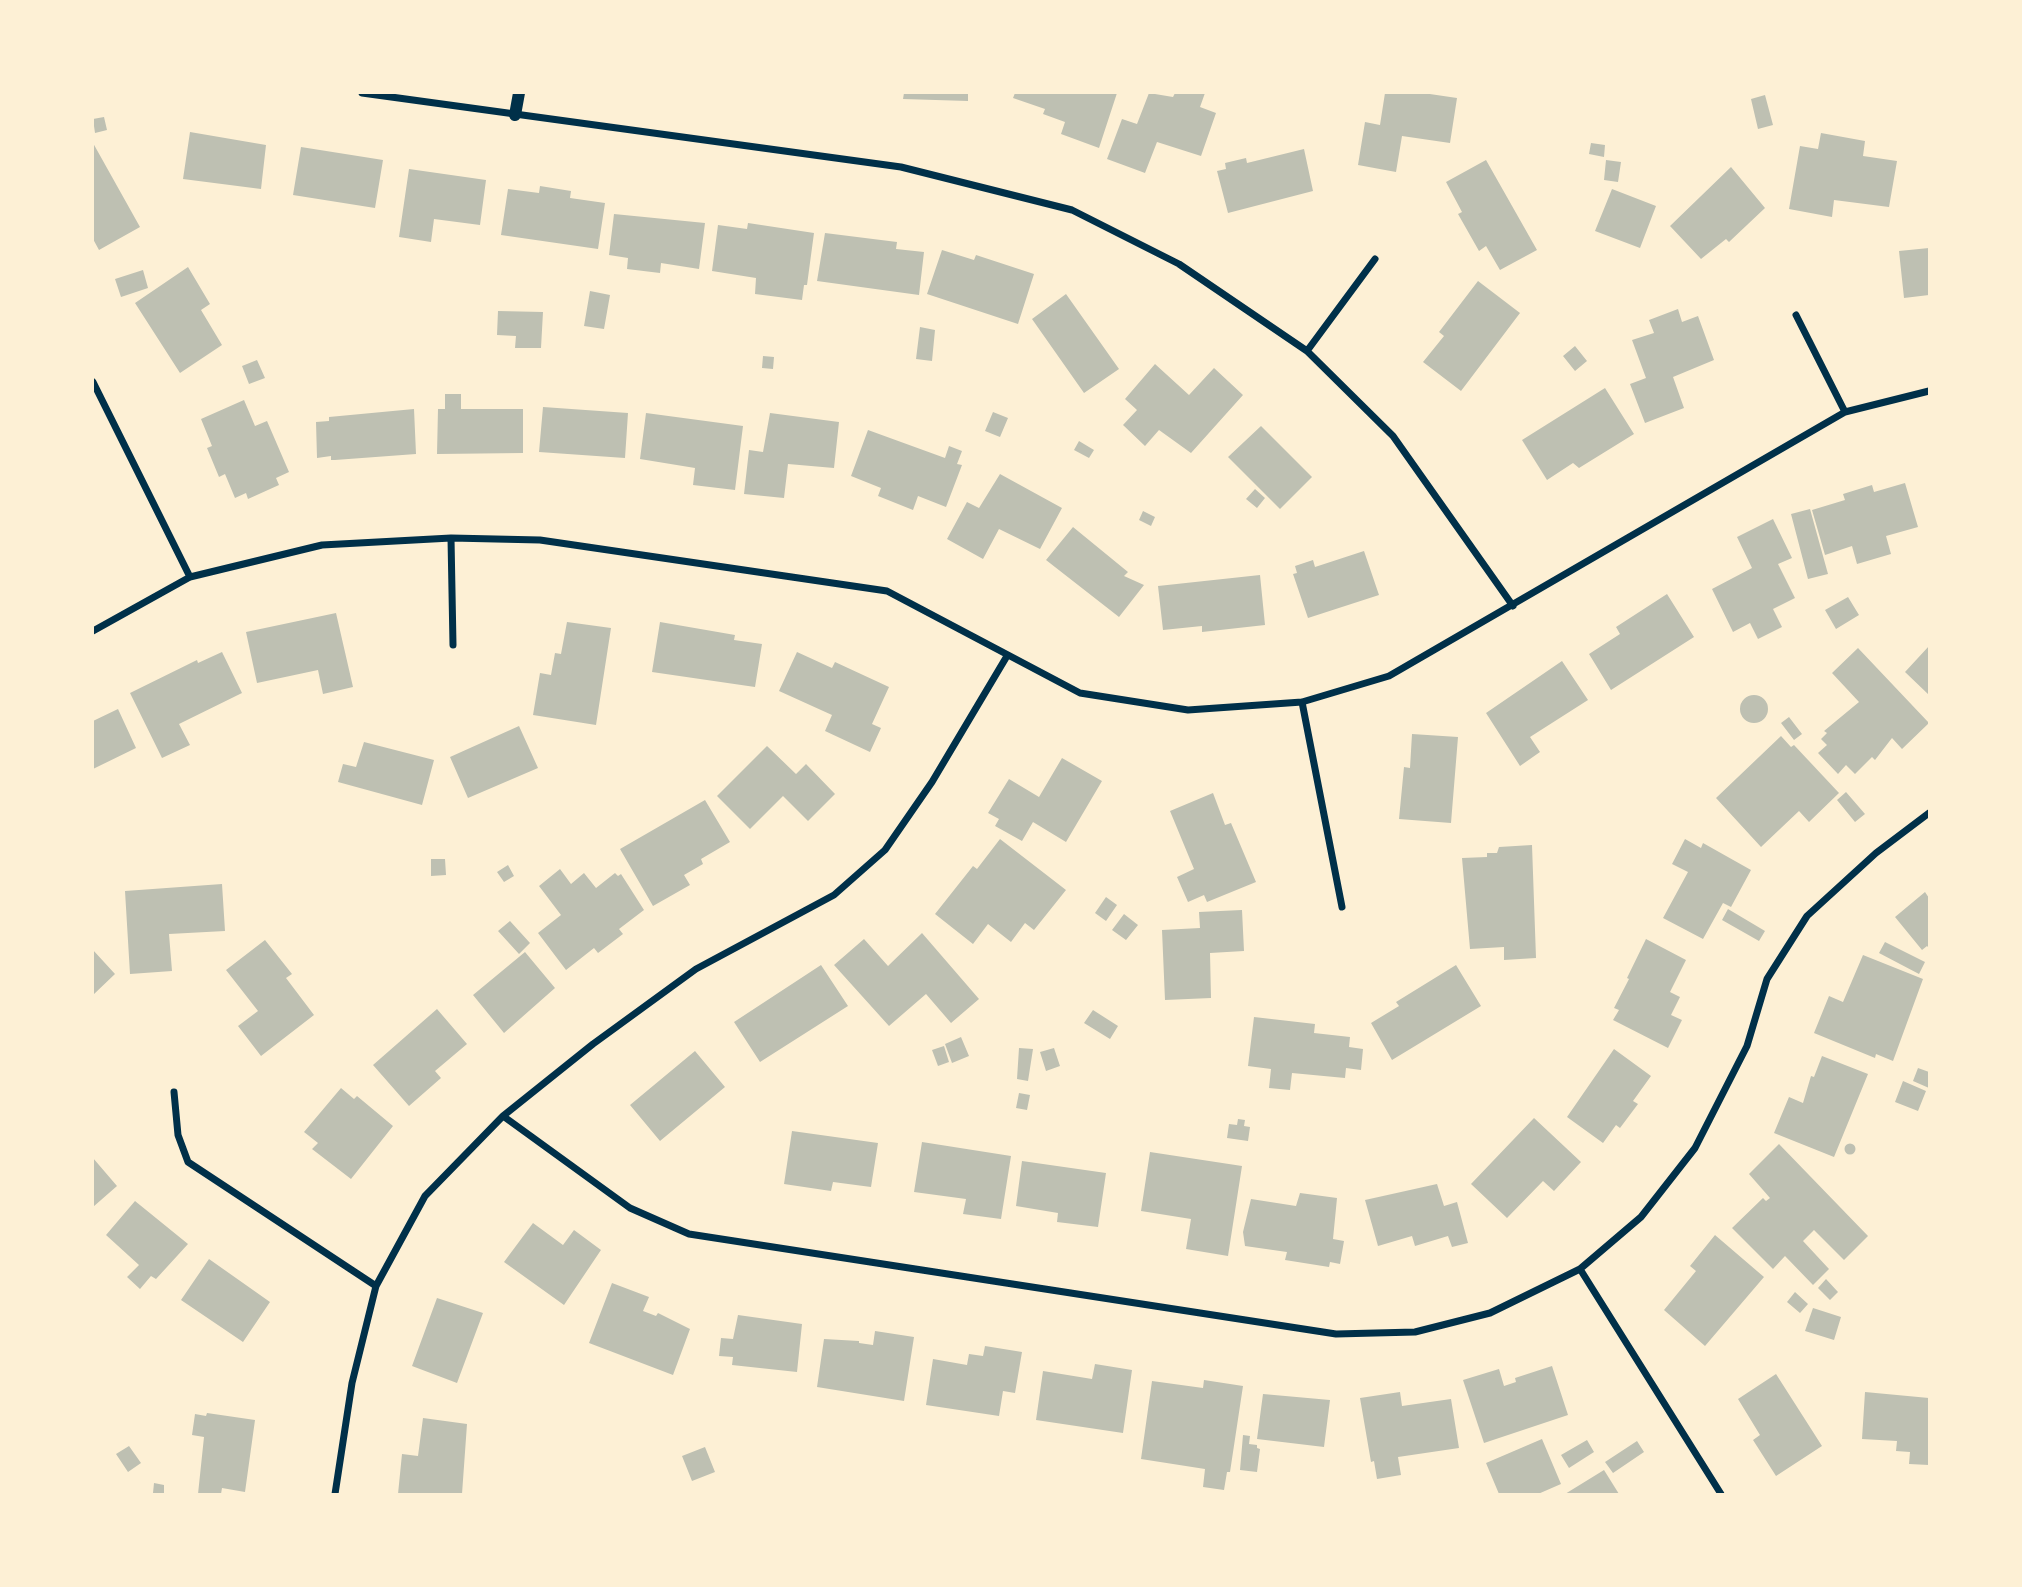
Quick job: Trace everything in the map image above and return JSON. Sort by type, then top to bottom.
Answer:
[{"type":"street","points":[[362,93],[901,167],[1072,210],[1179,264],[1307,351],[1393,436],[1513,606]]},
{"type":"street","points":[[515,115],[519,93]]},
{"type":"street","points":[[1307,351],[1375,259]]},
{"type":"street","points":[[1796,315],[1844,412]]},
{"type":"street","points":[[93,382],[190,577]]},
{"type":"street","points":[[93,631],[190,577],[322,545],[451,538],[540,540],[887,591],[1080,693],[1188,710],[1302,702],[1389,676],[1844,412],[1929,391]]},
{"type":"street","points":[[451,538],[453,645]]},
{"type":"street","points":[[335,1494],[352,1383],[376,1286],[425,1196],[503,1116],[593,1044],[696,969],[834,895],[885,850],[932,782],[1007,656]]},
{"type":"street","points":[[1302,702],[1342,906]]},
{"type":"street","points":[[503,1116],[629,1209],[689,1234],[1336,1334],[1415,1332],[1490,1313],[1580,1269],[1641,1217],[1695,1148],[1747,1046],[1767,979],[1807,916],[1877,853],[1929,813]]},
{"type":"street","points":[[174,1092],[178,1135],[188,1162],[376,1286]]},
{"type":"street","points":[[1580,1269],[1721,1494]]},
{"type":"building","points":[[904,93],[968,93],[968,101],[903,99]]},
{"type":"building","points":[[1015,93],[1117,93],[1099,148],[1061,134],[1065,122],[1043,114],[1045,109],[1013,98]]},
{"type":"building","points":[[1149,93],[1173,97],[1175,93],[1205,93],[1200,107],[1216,113],[1201,156],[1157,142],[1145,173],[1107,159],[1122,119],[1137,124]]},
{"type":"building","points":[[1385,93],[1423,93],[1457,98],[1450,143],[1402,136],[1396,172],[1358,165],[1365,122],[1380,125]]},
{"type":"building","points":[[1765,95],[1773,125],[1758,129],[1751,99]]},
{"type":"building","points":[[104,117],[107,130],[95,133],[93,119]]},
{"type":"building","points":[[190,132],[266,145],[261,189],[183,179]]},
{"type":"building","points":[[1821,133],[1865,141],[1863,156],[1897,161],[1889,207],[1834,200],[1832,217],[1789,209],[1800,146],[1818,149]]},
{"type":"building","points":[[93,143],[140,227],[99,250],[93,239]]},
{"type":"building","points":[[1591,143],[1605,145],[1604,157],[1589,154]]},
{"type":"building","points":[[301,147],[383,160],[375,208],[293,195]]},
{"type":"building","points":[[1304,149],[1313,191],[1228,213],[1217,171],[1226,169],[1225,163],[1246,158],[1247,163]]},
{"type":"building","points":[[1486,160],[1537,250],[1500,270],[1486,246],[1479,251],[1458,214],[1462,212],[1446,182]]},
{"type":"building","points":[[1606,160],[1621,162],[1618,182],[1604,180]]},
{"type":"building","points":[[1731,167],[1765,208],[1729,242],[1726,239],[1701,259],[1670,226]]},
{"type":"building","points":[[409,169],[486,180],[480,225],[434,219],[431,242],[399,237]]},
{"type":"building","points":[[540,186],[571,191],[570,198],[605,203],[598,249],[501,235],[508,189],[539,193]]},
{"type":"building","points":[[1612,189],[1656,206],[1640,248],[1595,231]]},
{"type":"building","points":[[614,214],[705,223],[699,269],[661,263],[660,273],[627,269],[628,258],[609,255]]},
{"type":"building","points":[[748,223],[814,233],[807,285],[804,285],[802,300],[755,294],[756,278],[712,271],[718,225],[747,229]]},
{"type":"building","points":[[825,233],[897,242],[896,249],[924,252],[919,295],[817,281]]},
{"type":"building","points":[[1929,248],[1929,295],[1904,298],[1899,251]]},
{"type":"building","points":[[942,250],[974,260],[976,255],[1034,274],[1018,324],[927,294]]},
{"type":"building","points":[[188,267],[210,304],[201,310],[222,345],[180,373],[135,303]]},
{"type":"building","points":[[143,270],[148,288],[121,297],[115,279]]},
{"type":"building","points":[[1478,281],[1520,313],[1461,391],[1423,362],[1444,336],[1439,332]]},
{"type":"building","points":[[590,291],[610,295],[604,329],[584,326]]},
{"type":"building","points":[[1066,294],[1119,369],[1084,393],[1032,319]]},
{"type":"building","points":[[1678,309],[1682,322],[1698,316],[1714,360],[1673,377],[1684,408],[1645,423],[1630,384],[1646,378],[1632,340],[1654,333],[1649,320]]},
{"type":"building","points":[[498,311],[543,312],[541,348],[515,348],[516,336],[497,335]]},
{"type":"building","points":[[920,327],[935,330],[932,361],[916,359]]},
{"type":"building","points":[[1575,346],[1587,361],[1575,371],[1563,356]]},
{"type":"building","points":[[763,356],[774,357],[773,369],[762,368]]},
{"type":"building","points":[[257,360],[265,378],[249,384],[242,366]]},
{"type":"building","points":[[1155,364],[1189,395],[1214,368],[1243,395],[1191,453],[1159,430],[1145,446],[1123,425],[1137,410],[1125,399]]},
{"type":"building","points":[[1605,388],[1634,434],[1579,468],[1573,463],[1547,480],[1522,440]]},
{"type":"building","points":[[445,394],[461,394],[461,409],[523,409],[523,453],[437,454],[438,409],[445,409]]},
{"type":"building","points":[[244,400],[255,426],[267,421],[289,472],[276,478],[279,485],[248,499],[246,493],[235,498],[225,474],[219,477],[207,448],[212,446],[201,419]]},
{"type":"building","points":[[543,407],[628,413],[625,458],[539,452]]},
{"type":"building","points":[[414,409],[416,454],[335,460],[331,460],[331,456],[317,458],[316,422],[329,421],[329,417]]},
{"type":"building","points":[[993,412],[1008,418],[1000,437],[985,431]]},
{"type":"building","points":[[646,413],[743,426],[735,490],[693,485],[695,468],[640,459]]},
{"type":"building","points":[[770,413],[839,422],[834,468],[788,464],[784,498],[744,494],[749,450],[763,452]]},
{"type":"building","points":[[1261,426],[1312,477],[1280,509],[1228,457]]},
{"type":"building","points":[[868,430],[945,458],[949,446],[962,451],[957,464],[962,465],[946,507],[918,496],[913,510],[878,496],[881,488],[851,476]]},
{"type":"building","points":[[1079,441],[1094,450],[1089,458],[1074,450]]},
{"type":"building","points":[[1000,474],[1062,508],[1040,549],[999,529],[983,559],[947,539],[967,502],[979,508]]},
{"type":"building","points":[[1905,483],[1918,527],[1886,536],[1891,554],[1857,564],[1852,546],[1825,555],[1812,510],[1845,500],[1843,494],[1872,485],[1874,492]]},
{"type":"building","points":[[1255,489],[1265,498],[1257,508],[1246,499]]},
{"type":"building","points":[[1810,509],[1828,574],[1808,579],[1791,514]]},
{"type":"building","points":[[1143,511],[1155,517],[1151,526],[1139,520]]},
{"type":"building","points":[[1773,519],[1792,558],[1778,564],[1795,598],[1773,609],[1782,627],[1758,639],[1750,623],[1733,632],[1712,589],[1752,568],[1737,537]]},
{"type":"building","points":[[1073,527],[1128,572],[1124,576],[1144,585],[1119,617],[1046,560]]},
{"type":"building","points":[[1364,551],[1379,595],[1308,618],[1293,574],[1297,573],[1295,566],[1313,560],[1315,567]]},
{"type":"building","points":[[1260,575],[1265,625],[1202,632],[1202,626],[1163,630],[1158,586]]},
{"type":"building","points":[[1667,594],[1694,637],[1611,690],[1589,654],[1620,634],[1616,627]]},
{"type":"building","points":[[1848,597],[1859,615],[1836,629],[1825,610]]},
{"type":"building","points":[[336,613],[353,687],[323,694],[318,670],[257,683],[246,632]]},
{"type":"building","points":[[567,622],[611,628],[596,725],[533,715],[540,673],[551,675],[555,653],[561,654]]},
{"type":"building","points":[[660,622],[735,635],[734,640],[762,644],[755,687],[652,672]]},
{"type":"building","points":[[1929,646],[1929,695],[1905,672]]},
{"type":"building","points":[[1858,648],[1929,723],[1902,749],[1892,738],[1875,760],[1872,757],[1855,774],[1846,765],[1838,774],[1818,753],[1827,745],[1821,739],[1827,733],[1824,731],[1859,702],[1832,673]]},
{"type":"building","points":[[222,652],[242,693],[179,724],[190,745],[162,758],[130,693],[197,660],[198,663]]},
{"type":"building","points":[[797,652],[832,668],[835,662],[889,687],[872,724],[881,728],[870,752],[825,731],[832,715],[779,691]]},
{"type":"building","points":[[1562,661],[1588,700],[1530,737],[1540,752],[1520,766],[1486,713]]},
{"type":"building","points":[[1754,695],[1764,699],[1768,709],[1764,719],[1754,723],[1744,719],[1740,709],[1744,699]]},
{"type":"building","points":[[118,709],[136,748],[93,769],[93,721]]},
{"type":"building","points":[[1789,717],[1802,734],[1794,740],[1781,723]]},
{"type":"building","points":[[519,726],[538,768],[468,798],[450,757]]},
{"type":"building","points":[[1412,734],[1458,737],[1451,823],[1399,819],[1404,767],[1410,768]]},
{"type":"building","points":[[1781,736],[1791,747],[1794,745],[1839,793],[1809,822],[1799,811],[1761,847],[1716,798]]},
{"type":"building","points":[[364,742],[434,760],[422,805],[338,782],[343,764],[356,767]]},
{"type":"building","points":[[767,746],[796,774],[806,764],[835,794],[808,821],[783,796],[750,829],[717,796]]},
{"type":"building","points":[[1062,758],[1102,781],[1066,842],[1033,822],[1022,841],[995,826],[999,819],[988,813],[1009,779],[1039,797]]},
{"type":"building","points":[[1846,792],[1865,814],[1855,822],[1837,800]]},
{"type":"building","points":[[1213,793],[1225,825],[1231,823],[1256,882],[1207,902],[1204,895],[1188,902],[1177,877],[1194,869],[1170,811]]},
{"type":"building","points":[[705,800],[730,842],[701,859],[703,864],[684,875],[690,885],[653,906],[620,849]]},
{"type":"building","points":[[1000,839],[1066,890],[1034,930],[1025,923],[1011,942],[988,924],[973,944],[935,914],[973,866],[977,869]]},
{"type":"building","points":[[1685,839],[1701,848],[1703,843],[1751,870],[1731,907],[1723,903],[1703,939],[1663,918],[1688,872],[1672,864]]},
{"type":"building","points":[[1532,845],[1536,958],[1504,960],[1504,947],[1470,949],[1462,858],[1487,857],[1487,853],[1497,853],[1499,847]]},
{"type":"building","points":[[431,859],[445,859],[446,875],[431,876]]},
{"type":"building","points":[[508,865],[514,876],[504,882],[497,872]]},
{"type":"building","points":[[560,869],[571,884],[584,873],[596,888],[615,873],[618,876],[621,874],[644,910],[619,929],[623,934],[598,953],[594,948],[566,970],[538,933],[561,915],[539,886]]},
{"type":"building","points":[[222,884],[225,931],[169,934],[172,971],[130,974],[125,891]]},
{"type":"building","points":[[1925,892],[1929,898],[1929,948],[1927,946],[1922,950],[1895,917]]},
{"type":"building","points":[[1106,897],[1117,905],[1106,921],[1095,913]]},
{"type":"building","points":[[1728,909],[1765,931],[1759,941],[1722,920]]},
{"type":"building","points":[[1242,910],[1244,951],[1210,953],[1211,998],[1165,1000],[1162,930],[1200,928],[1199,912]]},
{"type":"building","points":[[1124,914],[1138,925],[1126,940],[1112,930]]},
{"type":"building","points":[[510,921],[530,943],[519,954],[498,931]]},
{"type":"building","points":[[922,933],[979,999],[951,1023],[926,994],[889,1026],[834,965],[864,939],[888,966]]},
{"type":"building","points":[[1646,939],[1686,960],[1670,992],[1680,997],[1671,1015],[1682,1020],[1668,1048],[1613,1020],[1619,1010],[1614,1008]]},
{"type":"building","points":[[265,940],[292,974],[286,978],[314,1015],[261,1056],[238,1026],[258,1011],[226,970]]},
{"type":"building","points":[[1885,942],[1925,962],[1919,974],[1879,953]]},
{"type":"building","points":[[93,950],[115,974],[93,995]]},
{"type":"building","points":[[525,952],[555,988],[504,1033],[473,995]]},
{"type":"building","points":[[1863,955],[1923,979],[1893,1061],[1876,1054],[1875,1058],[1814,1033],[1829,996],[1843,1002]]},
{"type":"building","points":[[821,965],[848,1006],[760,1062],[734,1022]]},
{"type":"building","points":[[1456,965],[1481,1006],[1392,1060],[1371,1023],[1399,1006],[1396,1002]]},
{"type":"building","points":[[437,1009],[467,1044],[435,1071],[441,1078],[409,1106],[373,1065]]},
{"type":"building","points":[[1093,1010],[1118,1026],[1110,1039],[1084,1023]]},
{"type":"building","points":[[1254,1017],[1315,1024],[1314,1033],[1350,1037],[1349,1047],[1363,1049],[1361,1070],[1346,1068],[1345,1078],[1292,1073],[1290,1090],[1269,1088],[1271,1069],[1248,1066]]},
{"type":"building","points":[[961,1037],[969,1056],[952,1063],[945,1044]]},
{"type":"building","points":[[944,1046],[949,1062],[938,1066],[932,1050]]},
{"type":"building","points":[[1019,1048],[1033,1049],[1028,1081],[1017,1079]]},
{"type":"building","points":[[1054,1048],[1060,1066],[1046,1071],[1040,1052]]},
{"type":"building","points":[[1614,1049],[1651,1076],[1633,1101],[1638,1104],[1620,1128],[1616,1125],[1603,1143],[1567,1117]]},
{"type":"building","points":[[695,1051],[725,1087],[660,1141],[630,1105]]},
{"type":"building","points":[[1822,1056],[1868,1074],[1834,1157],[1774,1133],[1789,1097],[1803,1103],[1811,1076],[1814,1077]]},
{"type":"building","points":[[1918,1068],[1929,1072],[1929,1088],[1913,1081]]},
{"type":"building","points":[[1903,1081],[1926,1091],[1918,1111],[1895,1102]]},
{"type":"building","points":[[341,1088],[354,1099],[357,1096],[393,1126],[351,1179],[312,1149],[318,1143],[304,1132]]},
{"type":"building","points":[[1019,1093],[1030,1095],[1027,1110],[1016,1108]]},
{"type":"building","points":[[1534,1118],[1581,1162],[1554,1191],[1543,1181],[1507,1218],[1471,1184]]},
{"type":"building","points":[[1238,1119],[1245,1120],[1244,1126],[1250,1127],[1248,1141],[1227,1138],[1229,1124],[1237,1125]]},
{"type":"building","points":[[792,1131],[878,1143],[871,1187],[833,1182],[831,1191],[784,1184]]},
{"type":"building","points":[[922,1142],[1011,1156],[1001,1219],[963,1214],[966,1199],[914,1192]]},
{"type":"building","points":[[1779,1144],[1868,1236],[1844,1260],[1814,1230],[1803,1241],[1829,1269],[1813,1285],[1785,1256],[1773,1269],[1732,1228],[1763,1198],[1766,1201],[1770,1198],[1749,1174]]},
{"type":"building","points":[[1850,1144],[1854,1145],[1854,1153],[1850,1154],[1846,1153],[1845,1149],[1846,1145]]},
{"type":"building","points":[[1150,1152],[1242,1166],[1228,1256],[1186,1249],[1191,1219],[1141,1211]]},
{"type":"building","points":[[93,1158],[117,1186],[93,1207]]},
{"type":"building","points":[[1022,1161],[1106,1173],[1098,1227],[1057,1222],[1058,1213],[1016,1206]]},
{"type":"building","points":[[1437,1184],[1444,1206],[1457,1202],[1468,1243],[1452,1247],[1448,1236],[1415,1246],[1412,1236],[1378,1246],[1365,1200]]},
{"type":"building","points":[[1300,1193],[1337,1198],[1333,1239],[1344,1241],[1340,1264],[1330,1262],[1329,1267],[1285,1260],[1287,1252],[1245,1246],[1243,1232],[1251,1199],[1296,1206]]},
{"type":"building","points":[[135,1201],[188,1244],[156,1279],[151,1276],[140,1289],[127,1277],[139,1265],[106,1235]]},
{"type":"building","points":[[533,1223],[563,1245],[574,1230],[601,1250],[564,1305],[504,1262]]},
{"type":"building","points":[[1715,1235],[1764,1277],[1705,1346],[1664,1310],[1696,1271],[1690,1266]]},
{"type":"building","points":[[209,1259],[270,1302],[243,1342],[181,1300]]},
{"type":"building","points":[[1826,1279],[1838,1292],[1830,1300],[1818,1288]]},
{"type":"building","points":[[612,1283],[649,1297],[643,1311],[656,1316],[658,1313],[690,1329],[673,1375],[589,1343]]},
{"type":"building","points":[[1795,1292],[1808,1304],[1800,1313],[1787,1302]]},
{"type":"building","points":[[437,1298],[483,1313],[457,1383],[412,1366]]},
{"type":"building","points":[[1813,1308],[1841,1317],[1834,1340],[1805,1331]]},
{"type":"building","points":[[738,1315],[802,1324],[797,1372],[732,1365],[733,1357],[719,1356],[721,1338],[733,1339]]},
{"type":"building","points":[[875,1331],[914,1337],[904,1401],[817,1387],[824,1339],[859,1341],[873,1345]]},
{"type":"building","points":[[985,1346],[1022,1352],[1015,1393],[1003,1391],[999,1416],[926,1405],[933,1359],[967,1365],[969,1354],[983,1356]]},
{"type":"building","points":[[1095,1364],[1132,1370],[1123,1433],[1036,1420],[1043,1371],[1092,1379]]},
{"type":"building","points":[[1552,1366],[1568,1415],[1484,1443],[1463,1380],[1499,1369],[1504,1386],[1516,1382],[1515,1378]]},
{"type":"building","points":[[1776,1374],[1822,1446],[1776,1476],[1753,1440],[1760,1435],[1738,1399]]},
{"type":"building","points":[[1204,1380],[1243,1386],[1230,1472],[1227,1472],[1224,1490],[1203,1487],[1205,1469],[1141,1459],[1152,1381],[1203,1388]]},
{"type":"building","points":[[1400,1392],[1402,1406],[1451,1399],[1459,1448],[1398,1457],[1401,1475],[1377,1479],[1374,1461],[1371,1462],[1360,1398]]},
{"type":"building","points":[[1865,1392],[1929,1398],[1929,1465],[1909,1464],[1910,1452],[1896,1451],[1897,1441],[1862,1439]]},
{"type":"building","points":[[1263,1394],[1330,1400],[1324,1447],[1257,1439]]},
{"type":"building","points":[[207,1413],[255,1420],[245,1492],[222,1488],[221,1494],[198,1494],[204,1437],[192,1435],[195,1414],[206,1416]]},
{"type":"building","points":[[423,1418],[467,1424],[462,1494],[398,1494],[402,1454],[418,1456]]},
{"type":"building","points":[[1243,1435],[1250,1436],[1249,1444],[1257,1445],[1260,1449],[1257,1472],[1240,1470]]},
{"type":"building","points":[[1542,1439],[1561,1484],[1538,1494],[1499,1494],[1486,1463]]},
{"type":"building","points":[[1587,1440],[1594,1452],[1569,1468],[1561,1455]]},
{"type":"building","points":[[1637,1441],[1644,1452],[1613,1473],[1605,1462]]},
{"type":"building","points":[[129,1446],[141,1463],[128,1472],[116,1454]]},
{"type":"building","points":[[705,1447],[715,1472],[692,1481],[682,1456]]},
{"type":"building","points":[[1604,1470],[1619,1494],[1565,1494]]},
{"type":"building","points":[[154,1483],[164,1485],[164,1494],[153,1493]]}]
